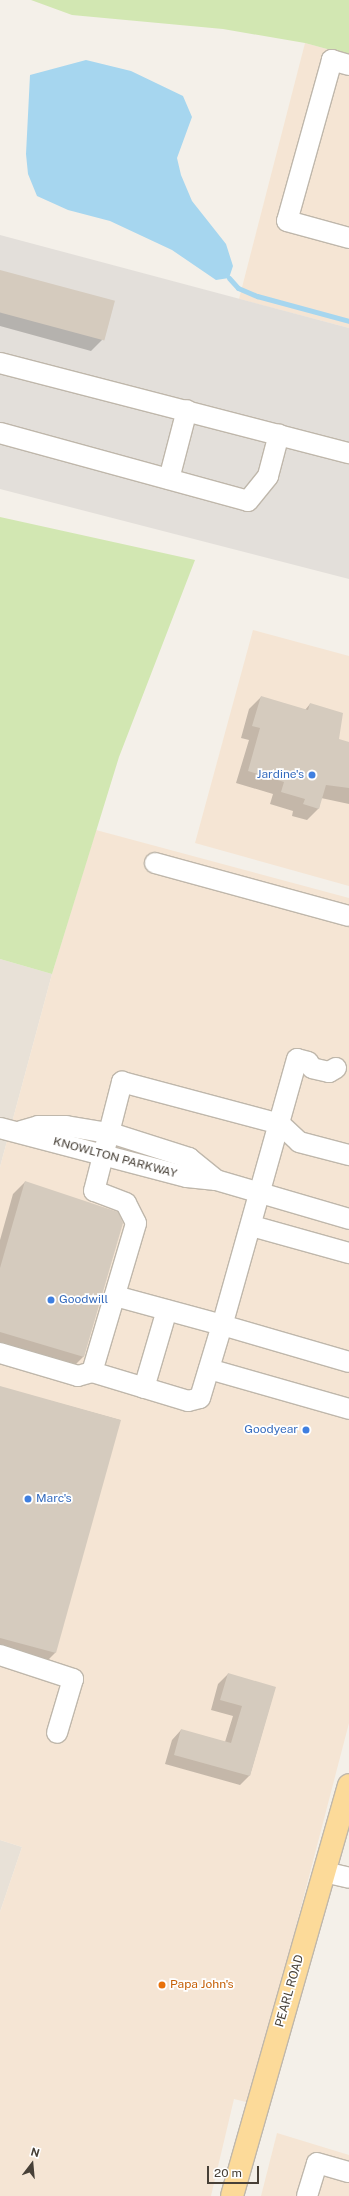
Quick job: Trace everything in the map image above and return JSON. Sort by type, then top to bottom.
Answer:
[{"type":"main road","name":"PEARL ROAD","points":[[232,2196],[349,1787]]},
{"type":"street","points":[[349,65],[332,60],[287,221],[349,238]]},
{"type":"street","points":[[0,363],[349,453]]},
{"type":"street","points":[[169,479],[187,410]]},
{"type":"street","points":[[0,433],[248,501],[268,476],[279,434]]},
{"type":"street","points":[[155,863],[349,916]]},
{"type":"street","points":[[0,1353],[78,1376],[92,1372],[188,1401],[200,1398],[262,1194],[280,1124],[303,1061],[312,1068],[328,1072],[342,1070]]},
{"type":"street","points":[[92,1372],[136,1222],[126,1203],[94,1191],[122,1082],[280,1124],[299,1142],[349,1155]]},
{"type":"street","name":"KNOWLTON PARKWAY","points":[[8,1130],[38,1126],[66,1126],[109,1133],[189,1158],[216,1180]]},
{"type":"street","name":"KNOWLTON PARKWAY","points":[[8,1130],[187,1177],[216,1180],[349,1220]]},
{"type":"street","points":[[252,1226],[349,1253]]},
{"type":"street","points":[[115,1296],[349,1362]]},
{"type":"street","points":[[144,1388],[168,1310]]},
{"type":"street","points":[[209,1369],[349,1410]]},
{"type":"street","points":[[0,1656],[73,1678],[57,1733]]},
{"type":"street","points":[[324,1872],[349,1878]]},
{"type":"street","points":[[307,2196],[317,2163],[349,2172]]},
{"type":"shaded area","points":[[305,43],[349,55],[349,328],[239,299]]},
{"type":"shaded area","points":[[0,235],[349,328],[349,579],[0,489]]},
{"type":"shaded area","points":[[253,630],[349,656],[349,886],[195,843]]},
{"type":"shaded area","points":[[96,830],[349,898],[349,1723],[250,2103],[234,2099],[211,2196],[0,2196],[0,1912],[22,1847],[0,1840],[0,1167],[52,974]]},
{"type":"shaded area","points":[[0,959],[52,974],[0,1167]]},
{"type":"shaded area","points":[[0,1840],[22,1847],[0,1912]]},
{"type":"shaded area","points":[[277,2133],[349,2155],[349,2196],[261,2196]]},
{"type":"green space","points":[[31,0],[349,0],[349,55],[305,43],[223,29],[72,15]]},
{"type":"green space","points":[[0,517],[195,560],[119,757],[52,974],[0,959]]},
{"type":"water","points":[[86,60],[131,71],[183,96],[192,117],[177,158],[181,175],[192,201],[226,244],[233,266],[229,278],[216,280],[172,250],[110,221],[68,210],[37,196],[28,174],[26,154],[30,75]]},
{"type":"building","points":[[0,270],[115,301],[104,340],[0,312]]},
{"type":"building","points":[[261,696],[308,710],[310,703],[343,713],[339,739],[349,742],[349,788],[326,785],[319,809],[303,804],[305,799],[281,792],[284,782],[248,771],[260,728],[252,726]]},
{"type":"building","name":"Goodwill","points":[[25,1181],[118,1212],[123,1223],[84,1357],[0,1332],[0,1268]]},
{"type":"building","points":[[0,1386],[121,1420],[56,1653],[0,1638]]},
{"type":"building","points":[[228,1673],[276,1687],[250,1776],[174,1755],[181,1729],[231,1743],[242,1706],[220,1700]]},
{"type":"waterway","points":[[229,278],[238,288],[257,296],[349,321]]},
{"type":"place","name":"Jardine's","points":[[312,775]]},
{"type":"place","name":"Goodwill","points":[[51,1300]]},
{"type":"place","name":"Goodyear","points":[[306,1430]]},
{"type":"place","name":"Marc's","points":[[28,1499]]},
{"type":"place","name":"Papa John's","points":[[162,1985]]}]
